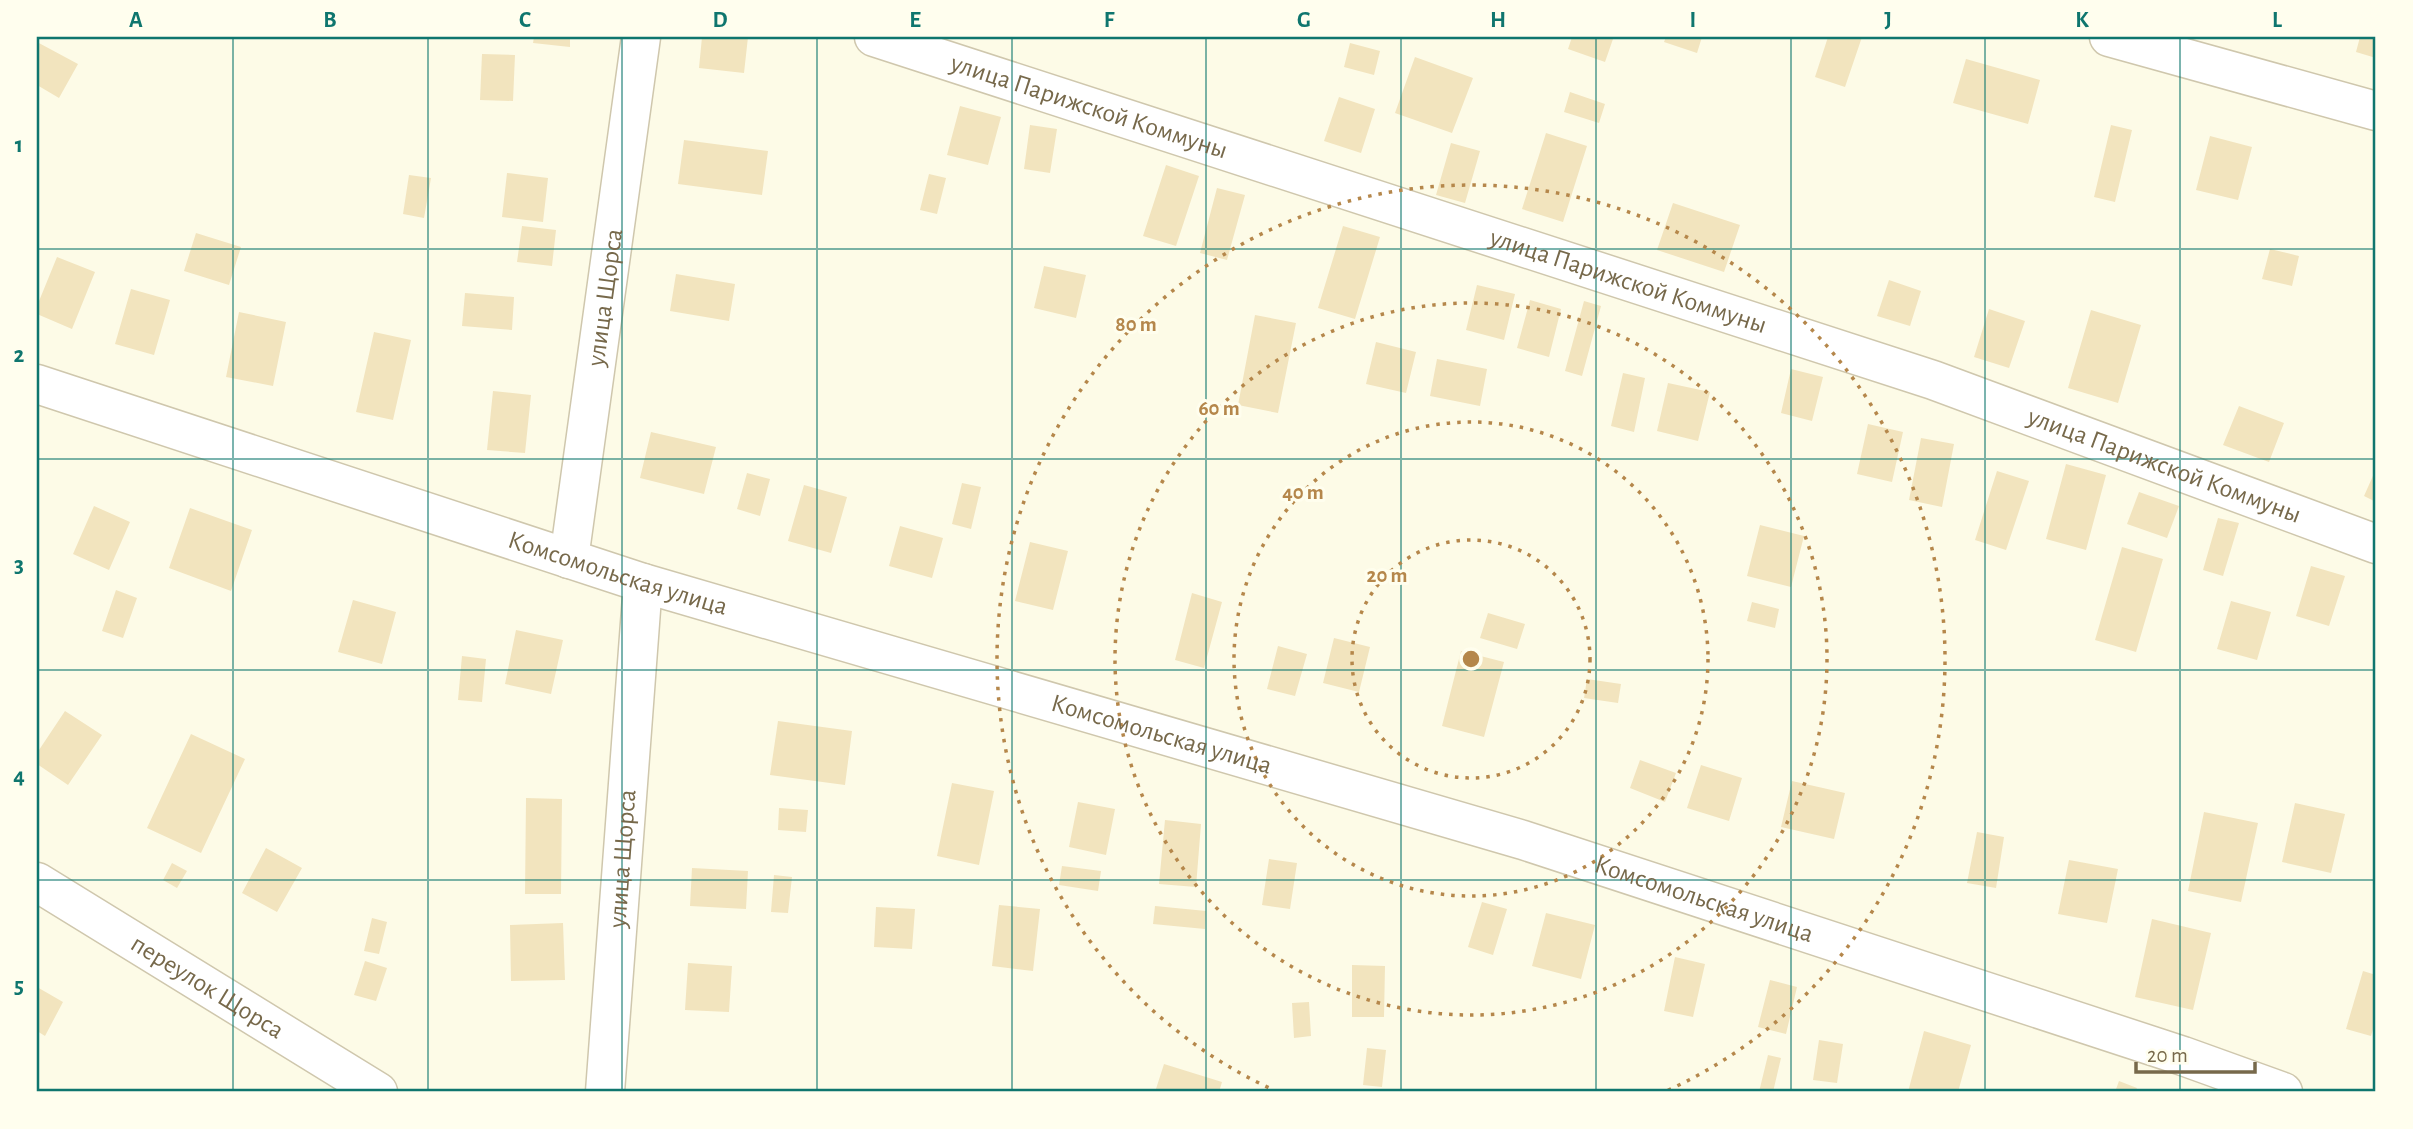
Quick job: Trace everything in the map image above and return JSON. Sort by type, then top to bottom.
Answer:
[{"type":"street","name":"улица Щорса","points":[[569,559],[641,37]]},
{"type":"street","name":"улица Парижской Коммуны","points":[[874,37],[1933,380],[2376,544]]},
{"type":"street","points":[[2109,37],[2376,111]]},
{"type":"street","name":"Комсомольская улица","points":[[37,384],[643,583],[1523,841],[2170,1052],[2283,1092]]},
{"type":"street","name":"улица Щорса","points":[[605,1092],[643,583]]},
{"type":"street","name":"переулок Щорса","points":[[37,882],[378,1092]]},
{"type":"building","points":[[534,37],[570,37],[570,47],[533,43]]},
{"type":"building","points":[[702,37],[748,37],[744,73],[699,68]]},
{"type":"building","points":[[1572,37],[1613,39],[1605,62],[1568,49]]},
{"type":"building","points":[[1666,37],[1702,37],[1697,53],[1664,42]]},
{"type":"building","points":[[1828,37],[1862,37],[1845,87],[1815,77]]},
{"type":"building","points":[[2360,37],[2376,37],[2376,58],[2356,52]]},
{"type":"building","points":[[37,42],[78,64],[59,98],[37,85]]},
{"type":"building","points":[[1350,43],[1380,51],[1374,75],[1344,67]]},
{"type":"building","points":[[482,54],[515,55],[513,101],[480,100]]},
{"type":"building","points":[[1415,57],[1473,78],[1452,133],[1395,113]]},
{"type":"building","points":[[1966,59],[2040,80],[2028,124],[1953,103]]},
{"type":"building","points":[[1570,92],[1605,104],[1599,123],[1564,112]]},
{"type":"building","points":[[1339,97],[1375,109],[1361,153],[1324,141]]},
{"type":"building","points":[[960,106],[1001,117],[988,165],[947,155]]},
{"type":"building","points":[[1030,125],[1057,129],[1050,173],[1024,169]]},
{"type":"building","points":[[2111,125],[2132,130],[2115,202],[2094,197]]},
{"type":"building","points":[[1546,133],[1587,146],[1563,222],[1522,209]]},
{"type":"building","points":[[2210,136],[2252,147],[2238,200],[2196,190]]},
{"type":"building","points":[[684,140],[768,151],[762,195],[678,184]]},
{"type":"building","points":[[1451,143],[1480,151],[1465,203],[1436,195]]},
{"type":"building","points":[[1166,165],[1199,176],[1176,246],[1143,236]]},
{"type":"building","points":[[507,173],[548,178],[543,222],[502,217]]},
{"type":"building","points":[[929,174],[946,178],[937,214],[920,210]]},
{"type":"building","points":[[409,175],[431,178],[424,218],[403,214]]},
{"type":"building","points":[[1217,188],[1245,195],[1227,260],[1200,253]]},
{"type":"building","points":[[1673,203],[1740,225],[1724,272],[1657,250]]},
{"type":"building","points":[[522,226],[556,230],[552,266],[517,262]]},
{"type":"building","points":[[1343,226],[1380,237],[1355,319],[1318,308]]},
{"type":"building","points":[[196,233],[241,247],[229,285],[184,271]]},
{"type":"building","points":[[2270,249],[2299,256],[2292,286],[2262,279]]},
{"type":"building","points":[[57,257],[95,272],[72,329],[37,314],[37,306]]},
{"type":"building","points":[[1044,266],[1086,275],[1076,318],[1034,308]]},
{"type":"building","points":[[676,274],[735,284],[729,321],[670,311]]},
{"type":"building","points":[[1889,280],[1921,291],[1910,326],[1877,316]]},
{"type":"building","points":[[1477,285],[1515,294],[1504,340],[1466,330]]},
{"type":"building","points":[[131,289],[170,300],[154,355],[115,344]]},
{"type":"building","points":[[465,293],[514,297],[512,330],[462,326]]},
{"type":"building","points":[[1530,300],[1561,309],[1549,357],[1517,348]]},
{"type":"building","points":[[1584,301],[1601,306],[1582,376],[1565,371]]},
{"type":"building","points":[[1989,309],[2025,321],[2009,368],[1974,357]]},
{"type":"building","points":[[2091,310],[2141,325],[2118,403],[2068,388]]},
{"type":"building","points":[[239,312],[286,322],[273,386],[226,377]]},
{"type":"building","points":[[1255,315],[1296,323],[1278,413],[1238,405]]},
{"type":"building","points":[[374,332],[411,340],[393,420],[356,412]]},
{"type":"building","points":[[1376,342],[1416,352],[1406,393],[1366,384]]},
{"type":"building","points":[[1437,359],[1487,369],[1480,406],[1430,396]]},
{"type":"building","points":[[1791,369],[1823,377],[1812,421],[1781,413]]},
{"type":"building","points":[[1623,373],[1645,378],[1634,432],[1611,426]]},
{"type":"building","points":[[1668,383],[1710,392],[1698,441],[1657,431]]},
{"type":"building","points":[[493,391],[531,395],[525,453],[487,450]]},
{"type":"building","points":[[2239,406],[2284,423],[2269,462],[2223,445]]},
{"type":"building","points":[[1868,424],[1903,432],[1892,482],[1857,474]]},
{"type":"building","points":[[651,432],[716,447],[704,494],[640,478]]},
{"type":"building","points":[[1921,438],[1954,444],[1942,507],[1909,500]]},
{"type":"building","points":[[2066,464],[2106,475],[2086,550],[2046,539]]},
{"type":"building","points":[[2376,469],[2376,502],[2364,496]]},
{"type":"building","points":[[1997,471],[2029,481],[2006,550],[1975,540]]},
{"type":"building","points":[[747,473],[770,479],[760,516],[737,509]]},
{"type":"building","points":[[962,483],[981,487],[971,529],[952,524]]},
{"type":"building","points":[[804,485],[847,497],[831,553],[788,541]]},
{"type":"building","points":[[2139,492],[2179,506],[2167,538],[2127,524]]},
{"type":"building","points":[[94,506],[130,522],[109,570],[73,554]]},
{"type":"building","points":[[190,508],[252,530],[231,591],[169,568]]},
{"type":"building","points":[[2218,518],[2239,523],[2223,576],[2203,570]]},
{"type":"building","points":[[1760,525],[1804,536],[1791,587],[1747,576]]},
{"type":"building","points":[[900,526],[943,538],[932,578],[889,566]]},
{"type":"building","points":[[1030,542],[1068,551],[1053,610],[1015,601]]},
{"type":"building","points":[[2122,547],[2163,559],[2136,652],[2095,640]]},
{"type":"building","points":[[2311,566],[2345,576],[2329,626],[2296,616]]},
{"type":"building","points":[[116,590],[137,598],[123,638],[102,631]]},
{"type":"building","points":[[1192,593],[1222,602],[1204,668],[1175,660]]},
{"type":"building","points":[[353,600],[396,612],[382,664],[338,652]]},
{"type":"building","points":[[2231,601],[2271,612],[2257,660],[2217,649]]},
{"type":"building","points":[[1752,602],[1779,609],[1775,628],[1747,621]]},
{"type":"building","points":[[1488,613],[1525,624],[1517,649],[1480,638]]},
{"type":"building","points":[[516,630],[563,640],[551,694],[505,684]]},
{"type":"building","points":[[1334,638],[1370,647],[1359,692],[1323,683]]},
{"type":"building","points":[[1278,646],[1307,654],[1295,696],[1267,689]]},
{"type":"building","points":[[1461,651],[1504,662],[1484,737],[1442,726]]},
{"type":"building","points":[[462,656],[486,659],[482,702],[458,700]]},
{"type":"building","points":[[1587,679],[1621,684],[1618,703],[1584,698]]},
{"type":"building","points":[[65,711],[102,735],[68,785],[37,764],[37,753]]},
{"type":"building","points":[[778,721],[852,731],[845,785],[770,775]]},
{"type":"building","points":[[191,734],[245,759],[201,853],[147,828]]},
{"type":"building","points":[[1640,760],[1676,773],[1665,802],[1630,788]]},
{"type":"building","points":[[1701,765],[1742,778],[1729,821],[1687,808]]},
{"type":"building","points":[[1792,781],[1845,793],[1834,839],[1781,827]]},
{"type":"building","points":[[952,783],[994,791],[979,865],[937,856]]},
{"type":"building","points":[[526,798],[562,799],[561,894],[525,894]]},
{"type":"building","points":[[1078,802],[1115,809],[1106,855],[1069,847]]},
{"type":"building","points":[[2295,803],[2345,814],[2331,873],[2282,862]]},
{"type":"building","points":[[779,808],[808,810],[806,832],[778,830]]},
{"type":"building","points":[[2204,812],[2258,823],[2241,902],[2188,891]]},
{"type":"building","points":[[1165,820],[1201,824],[1196,887],[1159,884]]},
{"type":"building","points":[[1977,832],[2004,837],[1996,888],[1967,883]]},
{"type":"building","points":[[266,848],[302,868],[277,912],[242,893]]},
{"type":"building","points":[[1269,859],[1297,863],[1290,909],[1262,905]]},
{"type":"building","points":[[2069,860],[2118,869],[2107,923],[2058,914]]},
{"type":"building","points":[[172,863],[187,871],[177,888],[163,880]]},
{"type":"building","points":[[1062,866],[1101,871],[1098,891],[1059,885]]},
{"type":"building","points":[[692,868],[748,871],[746,909],[690,906]]},
{"type":"building","points":[[774,875],[792,877],[788,913],[771,912]]},
{"type":"building","points":[[1482,902],[1507,909],[1493,955],[1468,947]]},
{"type":"building","points":[[999,905],[1040,909],[1033,971],[992,966]]},
{"type":"building","points":[[1155,906],[1206,911],[1205,929],[1153,924]]},
{"type":"building","points":[[876,907],[915,909],[912,949],[874,947]]},
{"type":"building","points":[[1546,913],[1595,925],[1581,979],[1532,966]]},
{"type":"building","points":[[372,918],[387,922],[379,954],[364,951]]},
{"type":"building","points":[[2152,919],[2211,933],[2193,1010],[2135,997]]},
{"type":"building","points":[[563,923],[565,980],[511,981],[510,925]]},
{"type":"building","points":[[1675,957],[1705,964],[1693,1017],[1664,1011]]},
{"type":"building","points":[[365,961],[387,968],[376,1001],[354,995]]},
{"type":"building","points":[[688,963],[732,966],[729,1012],[685,1010]]},
{"type":"building","points":[[1352,965],[1385,966],[1384,1017],[1352,1017]]},
{"type":"building","points":[[2363,971],[2376,975],[2376,1019],[2371,1036],[2346,1029]]},
{"type":"building","points":[[1770,980],[1797,987],[1786,1034],[1758,1027]]},
{"type":"building","points":[[37,987],[63,1002],[45,1036],[37,1031]]},
{"type":"building","points":[[1309,1002],[1311,1036],[1294,1038],[1292,1003]]},
{"type":"building","points":[[1924,1031],[1971,1045],[1958,1092],[1908,1092]]},
{"type":"building","points":[[1819,1040],[1843,1044],[1837,1083],[1813,1080]]},
{"type":"building","points":[[1367,1048],[1386,1050],[1382,1087],[1363,1085]]},
{"type":"building","points":[[1768,1055],[1781,1058],[1773,1092],[1759,1092]]},
{"type":"building","points":[[1164,1064],[1222,1082],[1219,1092],[1155,1092]]},
{"type":"building","points":[[2119,1081],[2137,1088],[2135,1092],[2115,1092]]}]
